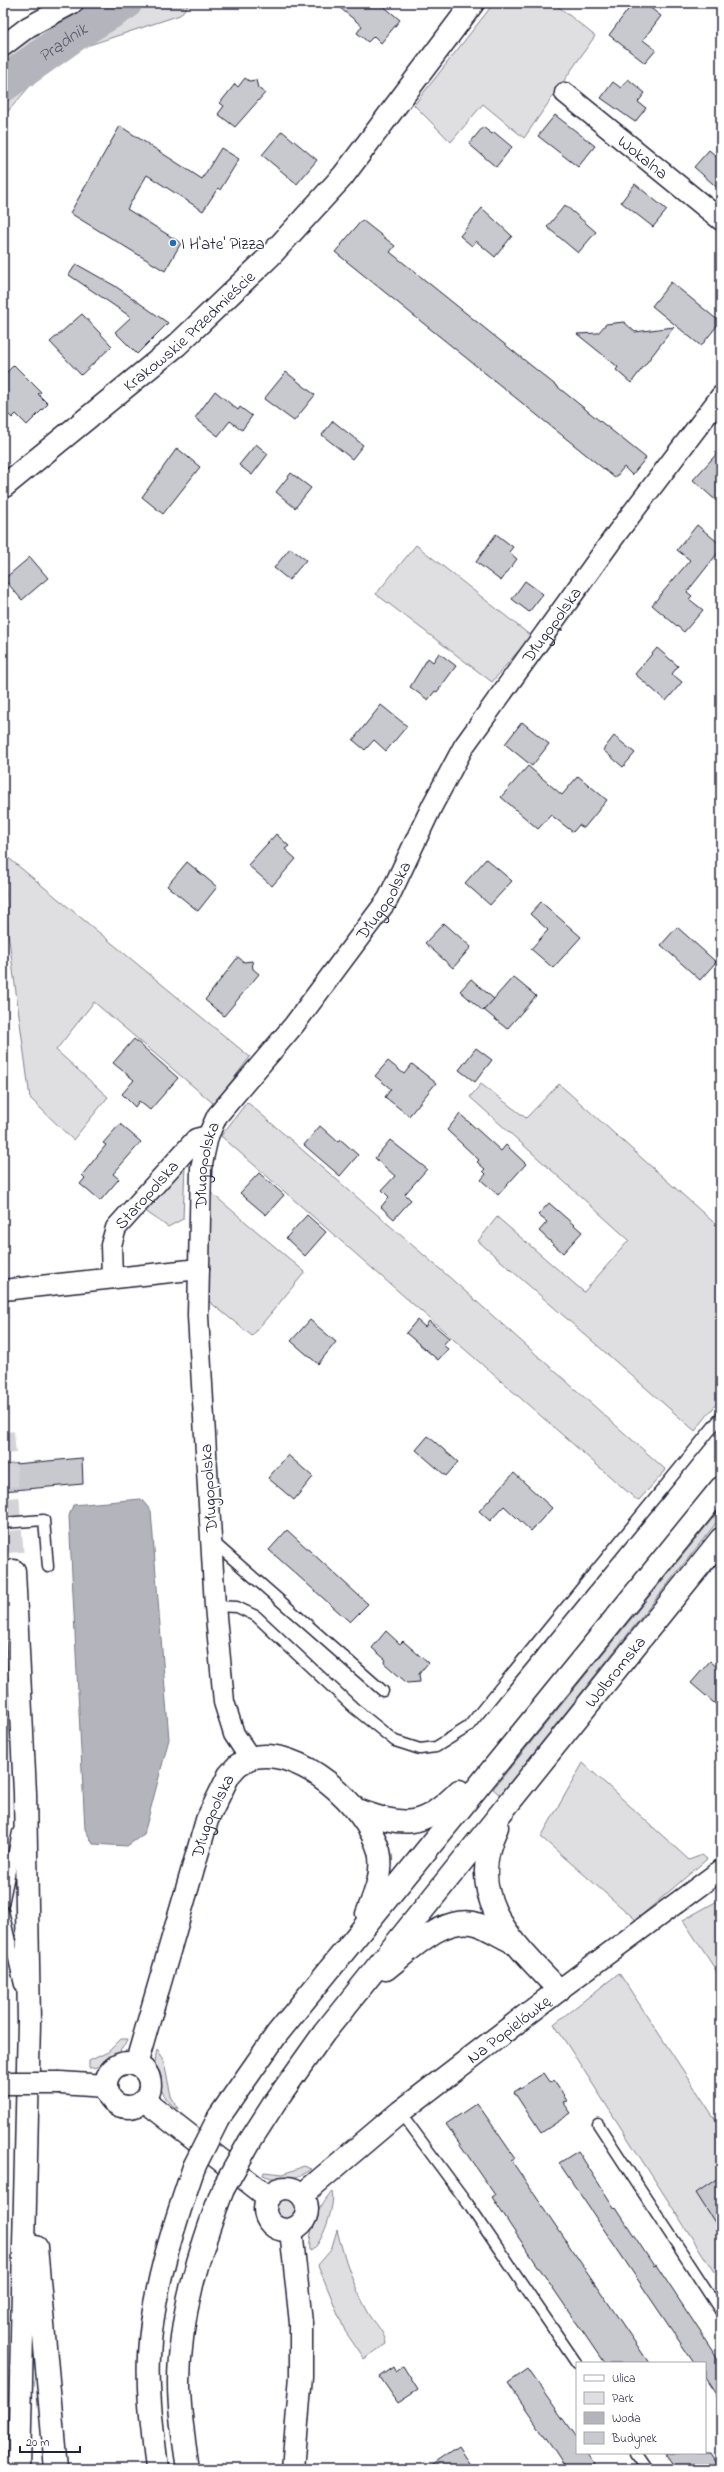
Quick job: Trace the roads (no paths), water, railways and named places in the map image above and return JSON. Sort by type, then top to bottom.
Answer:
[{"type":"main road","name":"Krakowskie Przedmieście","points":[[3,487],[177,345],[270,256],[343,176],[473,3]]},
{"type":"main road","name":"Wolbromska","points":[[512,1743],[721,1488]]},
{"type":"main road","name":"Wolbromska","points":[[507,1804],[721,1539]]},
{"type":"main road","points":[[14,1572],[25,1793],[29,2022],[19,2469]]},
{"type":"main road","points":[[357,1810],[393,1822],[410,1822],[423,1818],[442,1808],[474,1776],[512,1743]]},
{"type":"main road","points":[[157,2469],[149,2384],[153,2320],[164,2260],[194,2167],[219,2117],[277,2034],[512,1743]]},
{"type":"main road","points":[[250,1758],[260,1755],[278,1756],[294,1762],[316,1774],[357,1810],[379,1851],[381,1869],[375,1895],[360,1930]]},
{"type":"main road","name":"Długopolska","points":[[136,2064],[207,1820],[229,1775],[238,1765],[250,1758]]},
{"type":"main road","points":[[507,1804],[491,1838],[485,1861],[486,1886],[492,1908],[513,1942],[559,1990]]},
{"type":"main road","points":[[188,2469],[179,2384],[185,2320],[203,2241],[223,2189],[250,2141],[296,2072],[362,1986],[507,1804]]},
{"type":"main road","points":[[362,1986],[430,1936],[452,1924],[463,1923],[479,1925],[513,1942]]},
{"type":"main road","name":"Na Popielówkę","points":[[302,2195],[400,2112],[559,1990]]},
{"type":"main road","points":[[122,2064],[136,2064],[147,2074],[150,2080],[148,2095],[144,2100],[133,2107],[120,2106],[110,2098],[106,2086],[110,2072],[122,2064]]},
{"type":"main road","points":[[3,2083],[60,2083],[106,2086]]},
{"type":"main road","points":[[144,2100],[268,2197]]},
{"type":"main road","points":[[26,2139],[56,2469]]},
{"type":"main road","points":[[285,2188],[292,2189],[302,2195],[306,2203],[306,2217],[302,2223],[291,2230],[276,2228],[267,2218],[265,2211],[268,2197],[272,2192],[285,2188]]},
{"type":"main road","points":[[291,2230],[301,2323],[301,2376],[293,2469]]},
{"type":"street","points":[[3,46],[28,27],[73,3]]},
{"type":"street","name":"Wokalna","points":[[565,93],[721,220]]},
{"type":"street","name":"Długopolska","points":[[250,1758],[234,1734],[224,1702],[215,1606],[199,1331],[201,1168],[208,1136],[217,1116],[294,1026],[388,899],[432,806],[464,746],[617,533],[721,396]]},
{"type":"street","name":"Staropolska","points":[[112,1278],[111,1245],[120,1222],[196,1139],[208,1136]]},
{"type":"street","points":[[3,1290],[199,1269]]},
{"type":"street","name":"Na Popielówkę","points":[[559,1990],[721,1870]]},
{"type":"lane","points":[[215,1606],[237,1607],[256,1616],[354,1708],[395,1741],[408,1747],[436,1747],[468,1727],[721,1416]]},
{"type":"lane","points":[[3,1523],[44,1520],[48,1567]]},
{"type":"lane","points":[[211,1540],[383,1691]]},
{"type":"lane","points":[[3,1904],[25,1793]]},
{"type":"lane","points":[[3,1911],[29,2022]]},
{"type":"lane","points":[[400,2112],[468,2204],[576,2363]]},
{"type":"lane","points":[[598,2124],[721,2312]]},
{"type":"lane","points":[[639,2454],[648,2469]]},
{"type":"water","points":[[141,1499],[151,1511],[169,1739],[144,1834],[127,1846],[93,1844],[85,1829],[69,1516],[73,1505]]},
{"type":"waterway","name":"Prądnik","points":[[3,84],[75,33],[124,3]]},
{"type":"tunnel","points":[[3,1432],[14,1571]]},
{"type":"place","name":"I H'ate' Pizza","points":[[173,243]]}]
